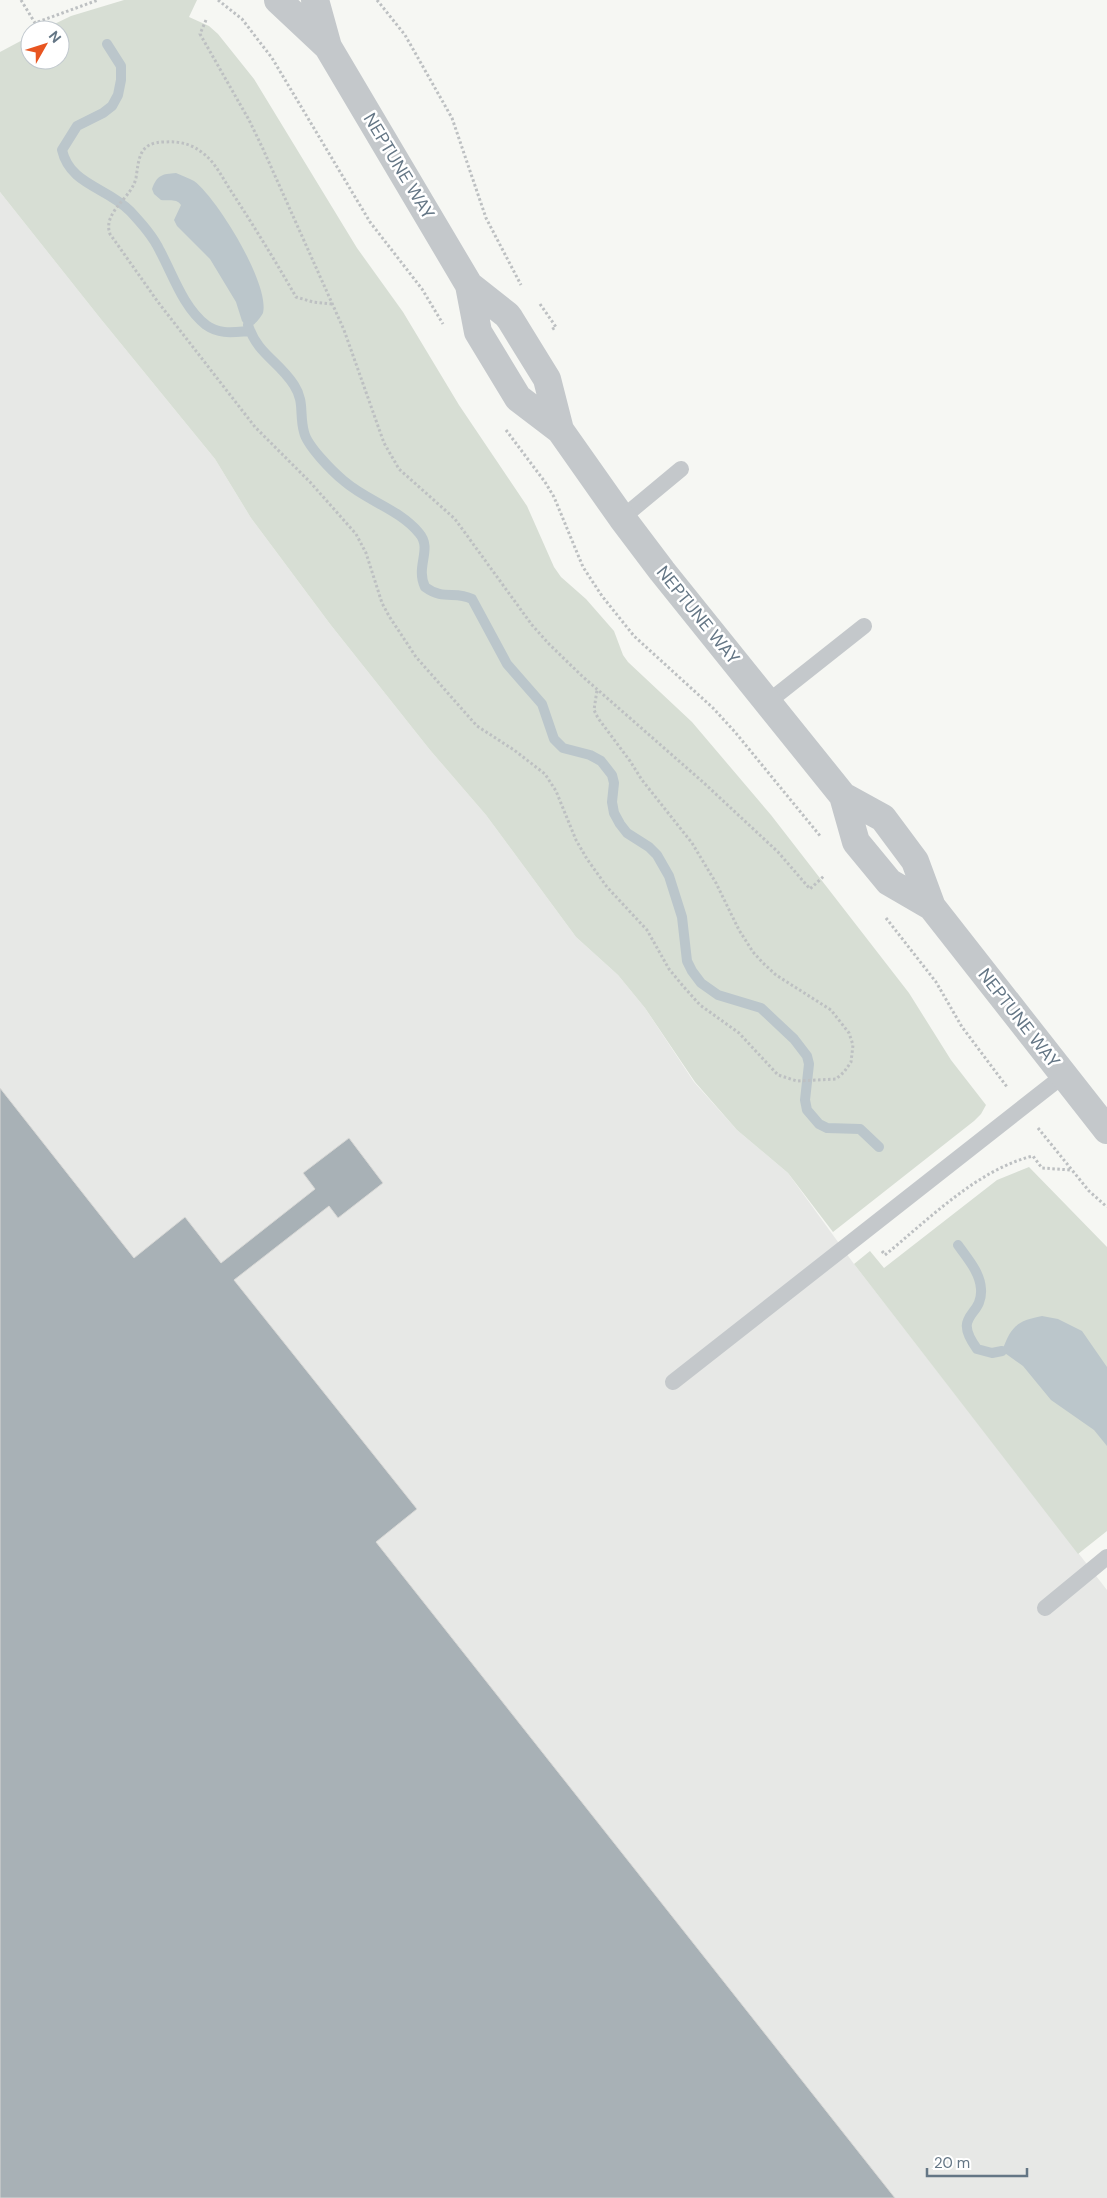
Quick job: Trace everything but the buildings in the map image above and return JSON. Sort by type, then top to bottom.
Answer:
[{"type":"street","name":"NEPTUNE WAY","points":[[278,0],[328,47]]},
{"type":"street","name":"NEPTUNE WAY","points":[[315,0],[328,47],[469,285],[507,315],[547,379],[560,430],[622,518],[843,796],[883,818],[915,861],[932,906],[1107,1130]]},
{"type":"lane","points":[[622,518],[681,469]]},
{"type":"lane","points":[[768,702],[864,626]]},
{"type":"lane","points":[[673,1382],[1064,1075]]},
{"type":"lane","points":[[1044,1608],[1107,1557]]},
{"type":"path","points":[[21,0],[35,23],[98,0]]},
{"type":"path","points":[[377,0],[405,35],[452,118],[486,218],[523,289]]},
{"type":"path","points":[[206,20],[200,34],[249,120],[344,330],[384,443],[399,469],[455,520],[532,626],[597,690],[704,783],[771,845],[810,889],[824,876]]},
{"type":"path","points":[[332,304],[296,298],[220,174],[205,155],[192,146],[177,141],[161,142],[144,149],[138,157],[135,180],[109,222],[110,234],[164,309],[255,427],[310,482],[356,534],[366,554],[386,609],[416,657],[477,726],[520,754],[545,774],[556,791],[576,840],[587,859],[606,886],[647,930],[669,969],[700,1005],[739,1033],[769,1068],[782,1077],[797,1082],[836,1079],[851,1062],[853,1045],[849,1033],[831,1010],[776,975],[753,952],[738,930],[716,883],[692,843],[642,780],[598,718],[594,710],[597,690]]},
{"type":"path","points":[[535,299],[556,327]]},
{"type":"path","points":[[1054,1148],[1107,1207]]},
{"type":"path","points":[[865,1230],[885,1255],[952,1201],[999,1168],[1014,1160],[1033,1156],[1042,1168],[1072,1170]]},
{"type":"shaded area","points":[[124,0],[197,0],[189,17],[209,26],[218,34],[254,79],[357,248],[403,312],[459,405],[527,506],[554,567],[561,577],[586,599],[614,631],[623,655],[628,662],[692,722],[771,815],[909,993],[951,1060],[986,1105],[974,1121],[833,1232],[788,1173],[737,1130],[695,1082],[645,1008],[618,975],[576,937],[486,815],[430,750],[330,624],[251,518],[215,459],[0,192],[0,52],[20,41],[20,70],[70,70],[70,20],[63,20]]},
{"type":"shaded area","points":[[176,173],[194,181],[204,190],[240,242],[258,283],[263,300],[263,313],[253,325],[246,326],[242,321],[236,302],[210,259],[177,226],[174,220],[181,205],[175,201],[161,200],[154,194],[152,189],[158,178]]},
{"type":"shaded area","points":[[0,192],[215,459],[251,518],[330,624],[430,750],[486,815],[576,937],[618,975],[645,1008],[694,1082],[737,1130],[788,1173],[854,1264],[1107,1590],[1107,2198],[0,2198]]},
{"type":"shaded area","points":[[1029,1167],[1107,1247],[1107,1531],[1078,1554],[854,1264],[870,1251],[884,1268],[997,1180]]},
{"type":"shaded area","points":[[1042,1316],[1058,1319],[1082,1331],[1107,1367],[1107,1446],[1094,1430],[1051,1400],[1023,1366],[1002,1351],[1008,1336],[1016,1326],[1026,1320]]},
{"type":"waterway","points":[[107,44],[121,66],[118,95],[112,106],[103,113],[77,126],[62,150],[66,162],[73,171],[90,185],[121,203],[142,225],[157,245],[179,290],[198,318],[206,325],[217,330],[227,332],[250,331]]},
{"type":"waterway","points":[[248,325],[257,344],[288,376],[294,385],[300,397],[304,432],[315,451],[344,481],[393,511],[419,533],[424,545],[422,579],[425,587],[438,594],[460,595],[472,599],[507,664],[542,704],[554,739],[563,748],[590,755],[601,761],[612,775],[614,783],[612,802],[614,813],[627,833],[649,847],[657,855],[669,876],[682,917],[687,961],[701,983],[718,995],[761,1008],[794,1039],[807,1056],[809,1064],[805,1100],[807,1110],[819,1124],[827,1128],[860,1129],[879,1147]]},
{"type":"waterway","points":[[958,1245],[976,1271],[981,1289],[978,1306],[967,1322],[970,1337],[977,1349],[992,1353],[1002,1351]]}]
